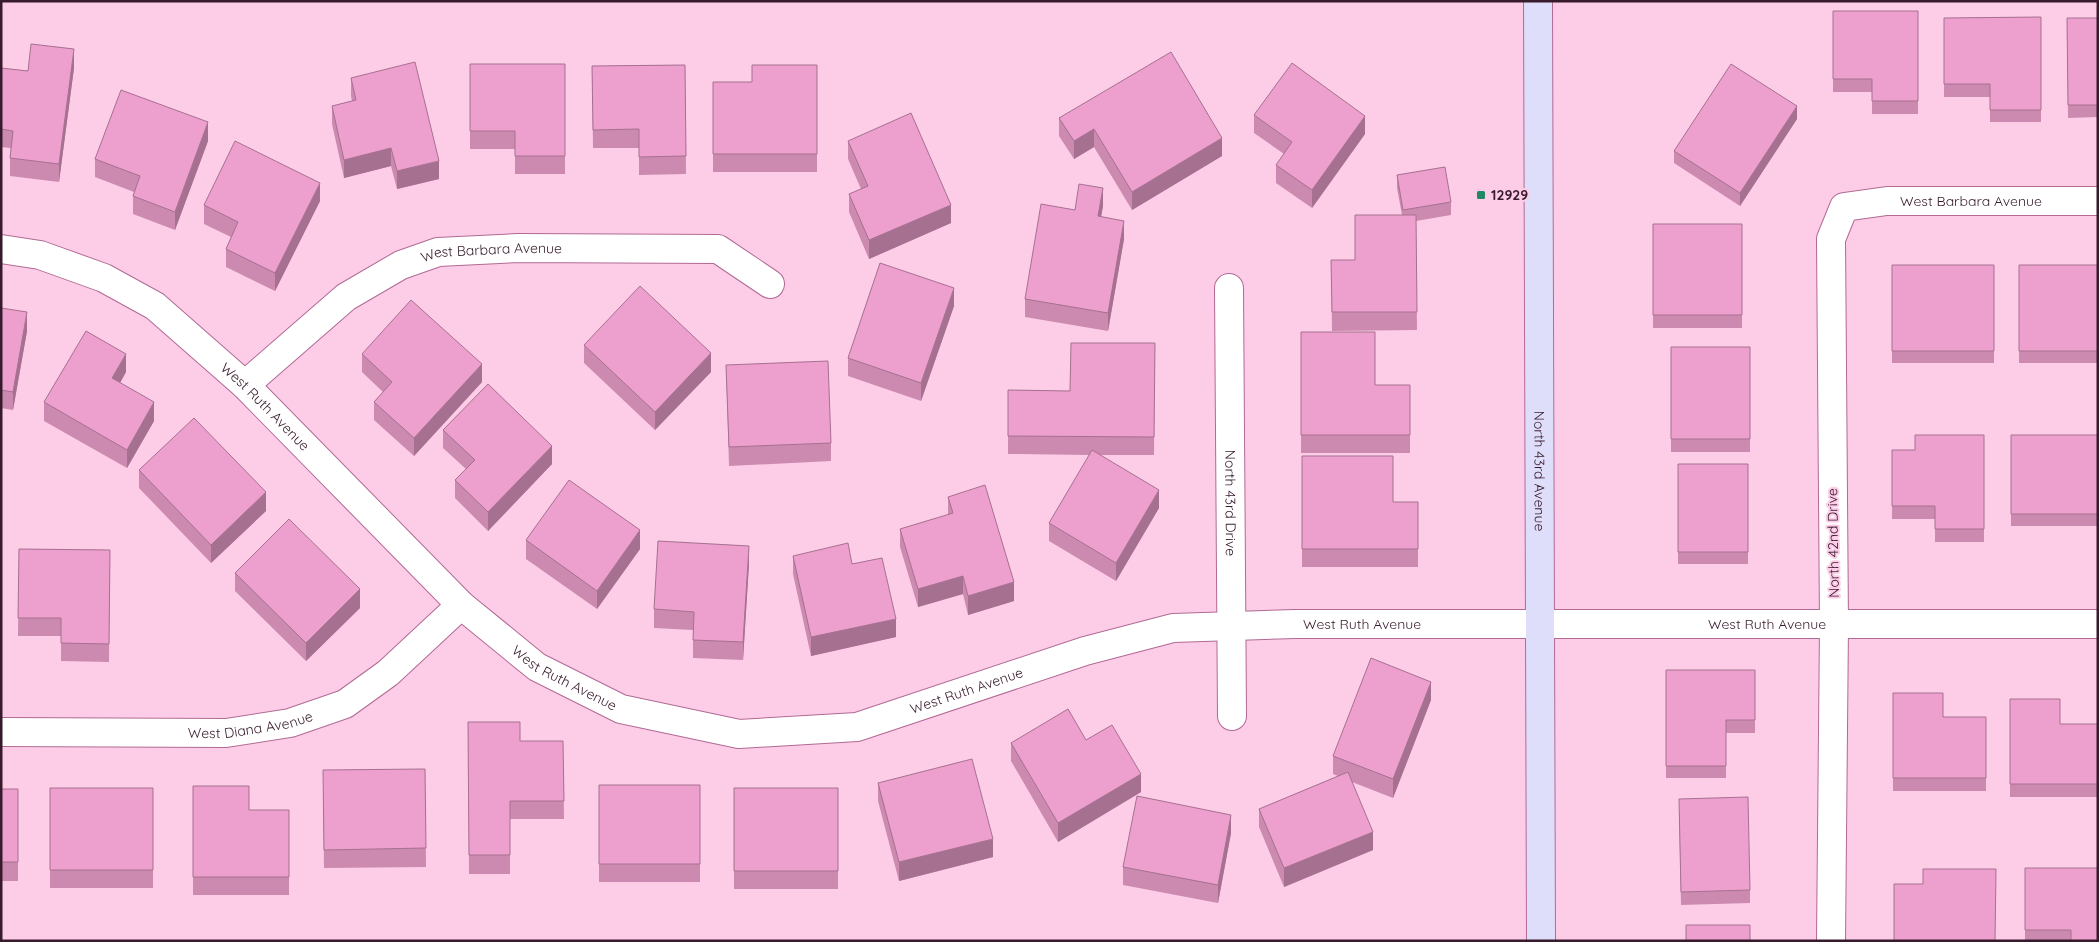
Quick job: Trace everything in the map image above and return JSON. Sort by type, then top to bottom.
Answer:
[{"type":"main road","name":"North 43rd Avenue","points":[[1538,1],[1541,941]]},
{"type":"street","name":"West Barbara Avenue","points":[[1844,207],[1887,201],[2098,201]]},
{"type":"street","name":"North 42nd Drive","points":[[1831,941],[1834,625],[1831,239],[1844,207]]},
{"type":"street","name":"West Barbara Avenue","points":[[245,385],[346,297],[401,264],[438,252],[518,248],[718,249],[770,284]]},
{"type":"street","name":"West Ruth Avenue","points":[[1,249],[40,255],[104,278],[155,306],[245,385],[461,605],[537,667],[621,709],[739,734],[857,727],[1085,651],[1174,628],[1295,624],[2098,624]]},
{"type":"street","name":"North 43rd Drive","points":[[1229,288],[1232,716]]},
{"type":"street","name":"West Diana Avenue","points":[[1,732],[226,733],[290,723],[345,704],[388,673],[461,605]]},
{"type":"building","points":[[1833,11],[1918,11],[1918,101],[1872,101],[1872,79],[1833,79]]},
{"type":"building","points":[[2041,17],[2041,110],[1990,110],[1990,84],[1944,84],[1944,18]]},
{"type":"building","points":[[2067,18],[2098,18],[2098,105],[2068,105]]},
{"type":"building","points":[[31,44],[74,49],[59,164],[10,158],[13,131],[1,129],[1,68],[28,71]]},
{"type":"building","points":[[1171,52],[1222,138],[1132,192],[1094,129],[1074,141],[1059,118]]},
{"type":"building","points":[[415,62],[439,161],[397,171],[391,148],[344,160],[332,106],[356,100],[351,78]]},
{"type":"building","points":[[1292,63],[1365,116],[1312,190],[1276,165],[1292,142],[1254,115]]},
{"type":"building","points":[[470,64],[565,64],[565,156],[515,156],[515,131],[470,131]]},
{"type":"building","points":[[1731,64],[1797,106],[1740,193],[1674,151]]},
{"type":"building","points":[[685,65],[686,156],[639,157],[639,129],[593,130],[592,66]]},
{"type":"building","points":[[752,65],[817,65],[817,154],[713,154],[713,82],[752,82]]},
{"type":"building","points":[[121,90],[208,122],[175,212],[133,196],[140,176],[95,159]]},
{"type":"building","points":[[911,113],[951,205],[869,240],[849,194],[868,186],[848,141]]},
{"type":"building","points":[[235,141],[320,183],[275,273],[226,249],[238,222],[204,205]]},
{"type":"building","points":[[1445,167],[1451,202],[1403,210],[1397,175]]},
{"type":"building","points":[[1079,184],[1103,188],[1098,216],[1124,221],[1108,313],[1025,299],[1041,204],[1075,210]]},
{"type":"building","points":[[1355,215],[1416,215],[1417,312],[1332,312],[1331,260],[1355,260]]},
{"type":"building","points":[[1653,224],[1742,224],[1742,315],[1653,315]]},
{"type":"building","points":[[880,263],[954,288],[921,383],[848,358]]},
{"type":"building","points":[[1892,265],[1994,265],[1994,351],[1892,351]]},
{"type":"building","points":[[2019,265],[2098,265],[2098,351],[2019,351]]},
{"type":"building","points":[[640,286],[711,353],[655,412],[584,345]]},
{"type":"building","points":[[411,300],[482,364],[414,438],[374,402],[392,382],[362,354]]},
{"type":"building","points":[[1,308],[27,312],[13,392],[1,390]]},
{"type":"building","points":[[86,331],[126,354],[112,378],[154,402],[127,450],[44,402]]},
{"type":"building","points":[[1301,332],[1375,332],[1375,385],[1410,385],[1410,435],[1301,435]]},
{"type":"building","points":[[1071,343],[1155,343],[1154,437],[1008,436],[1008,390],[1070,391]]},
{"type":"building","points":[[1671,347],[1750,347],[1750,439],[1671,439]]},
{"type":"building","points":[[828,361],[831,443],[729,447],[726,365]]},
{"type":"building","points":[[488,384],[552,446],[488,512],[455,480],[475,460],[443,430]]},
{"type":"building","points":[[194,418],[266,492],[211,545],[139,470]]},
{"type":"building","points":[[1915,435],[1984,435],[1984,529],[1935,529],[1935,506],[1892,506],[1892,450],[1915,450]]},
{"type":"building","points":[[2011,435],[2098,435],[2098,514],[2011,514]]},
{"type":"building","points":[[1092,450],[1159,490],[1116,563],[1049,523]]},
{"type":"building","points":[[1302,456],[1393,456],[1393,502],[1418,502],[1418,549],[1302,549]]},
{"type":"building","points":[[1678,464],[1748,464],[1748,552],[1678,552]]},
{"type":"building","points":[[569,480],[640,530],[597,591],[526,540]]},
{"type":"building","points":[[985,485],[1014,582],[968,596],[963,576],[918,589],[900,529],[953,513],[948,497]]},
{"type":"building","points":[[289,519],[360,589],[306,643],[235,573]]},
{"type":"building","points":[[658,541],[749,546],[743,642],[693,640],[694,612],[654,609]]},
{"type":"building","points":[[848,543],[852,564],[882,558],[896,619],[811,637],[793,556]]},
{"type":"building","points":[[19,549],[110,550],[109,644],[61,643],[61,618],[18,618]]},
{"type":"building","points":[[1371,658],[1431,682],[1393,779],[1333,756]]},
{"type":"building","points":[[1666,670],[1755,670],[1755,720],[1726,720],[1726,766],[1666,766]]},
{"type":"building","points":[[1893,693],[1943,693],[1943,717],[1986,717],[1986,778],[1893,778]]},
{"type":"building","points":[[2010,699],[2060,699],[2060,724],[2098,724],[2098,784],[2010,784]]},
{"type":"building","points":[[1068,709],[1086,740],[1112,725],[1141,774],[1058,823],[1011,743]]},
{"type":"building","points":[[468,722],[520,722],[520,741],[563,741],[564,801],[510,801],[510,855],[469,855]]},
{"type":"building","points":[[972,759],[993,839],[899,862],[878,783]]},
{"type":"building","points":[[425,769],[426,848],[324,850],[323,770]]},
{"type":"building","points":[[1348,772],[1373,832],[1284,868],[1259,809]]},
{"type":"building","points":[[599,785],[700,785],[700,864],[599,864]]},
{"type":"building","points":[[193,786],[249,786],[249,810],[289,810],[289,877],[193,877]]},
{"type":"building","points":[[50,788],[153,788],[153,870],[50,870]]},
{"type":"building","points":[[734,788],[838,788],[838,871],[734,871]]},
{"type":"building","points":[[1,789],[18,789],[18,862],[1,862]]},
{"type":"building","points":[[1137,796],[1231,815],[1218,885],[1123,867]]},
{"type":"building","points":[[1748,797],[1750,890],[1681,892],[1679,799]]},
{"type":"building","points":[[2025,868],[2098,868],[2098,941],[2071,941],[2071,930],[2025,930]]},
{"type":"building","points":[[1923,869],[1996,869],[1995,941],[1894,941],[1894,884],[1923,884]]},
{"type":"building","points":[[1686,925],[1750,925],[1750,941],[1686,941]]},
{"type":"place","name":"12929","points":[[1481,195]]}]
